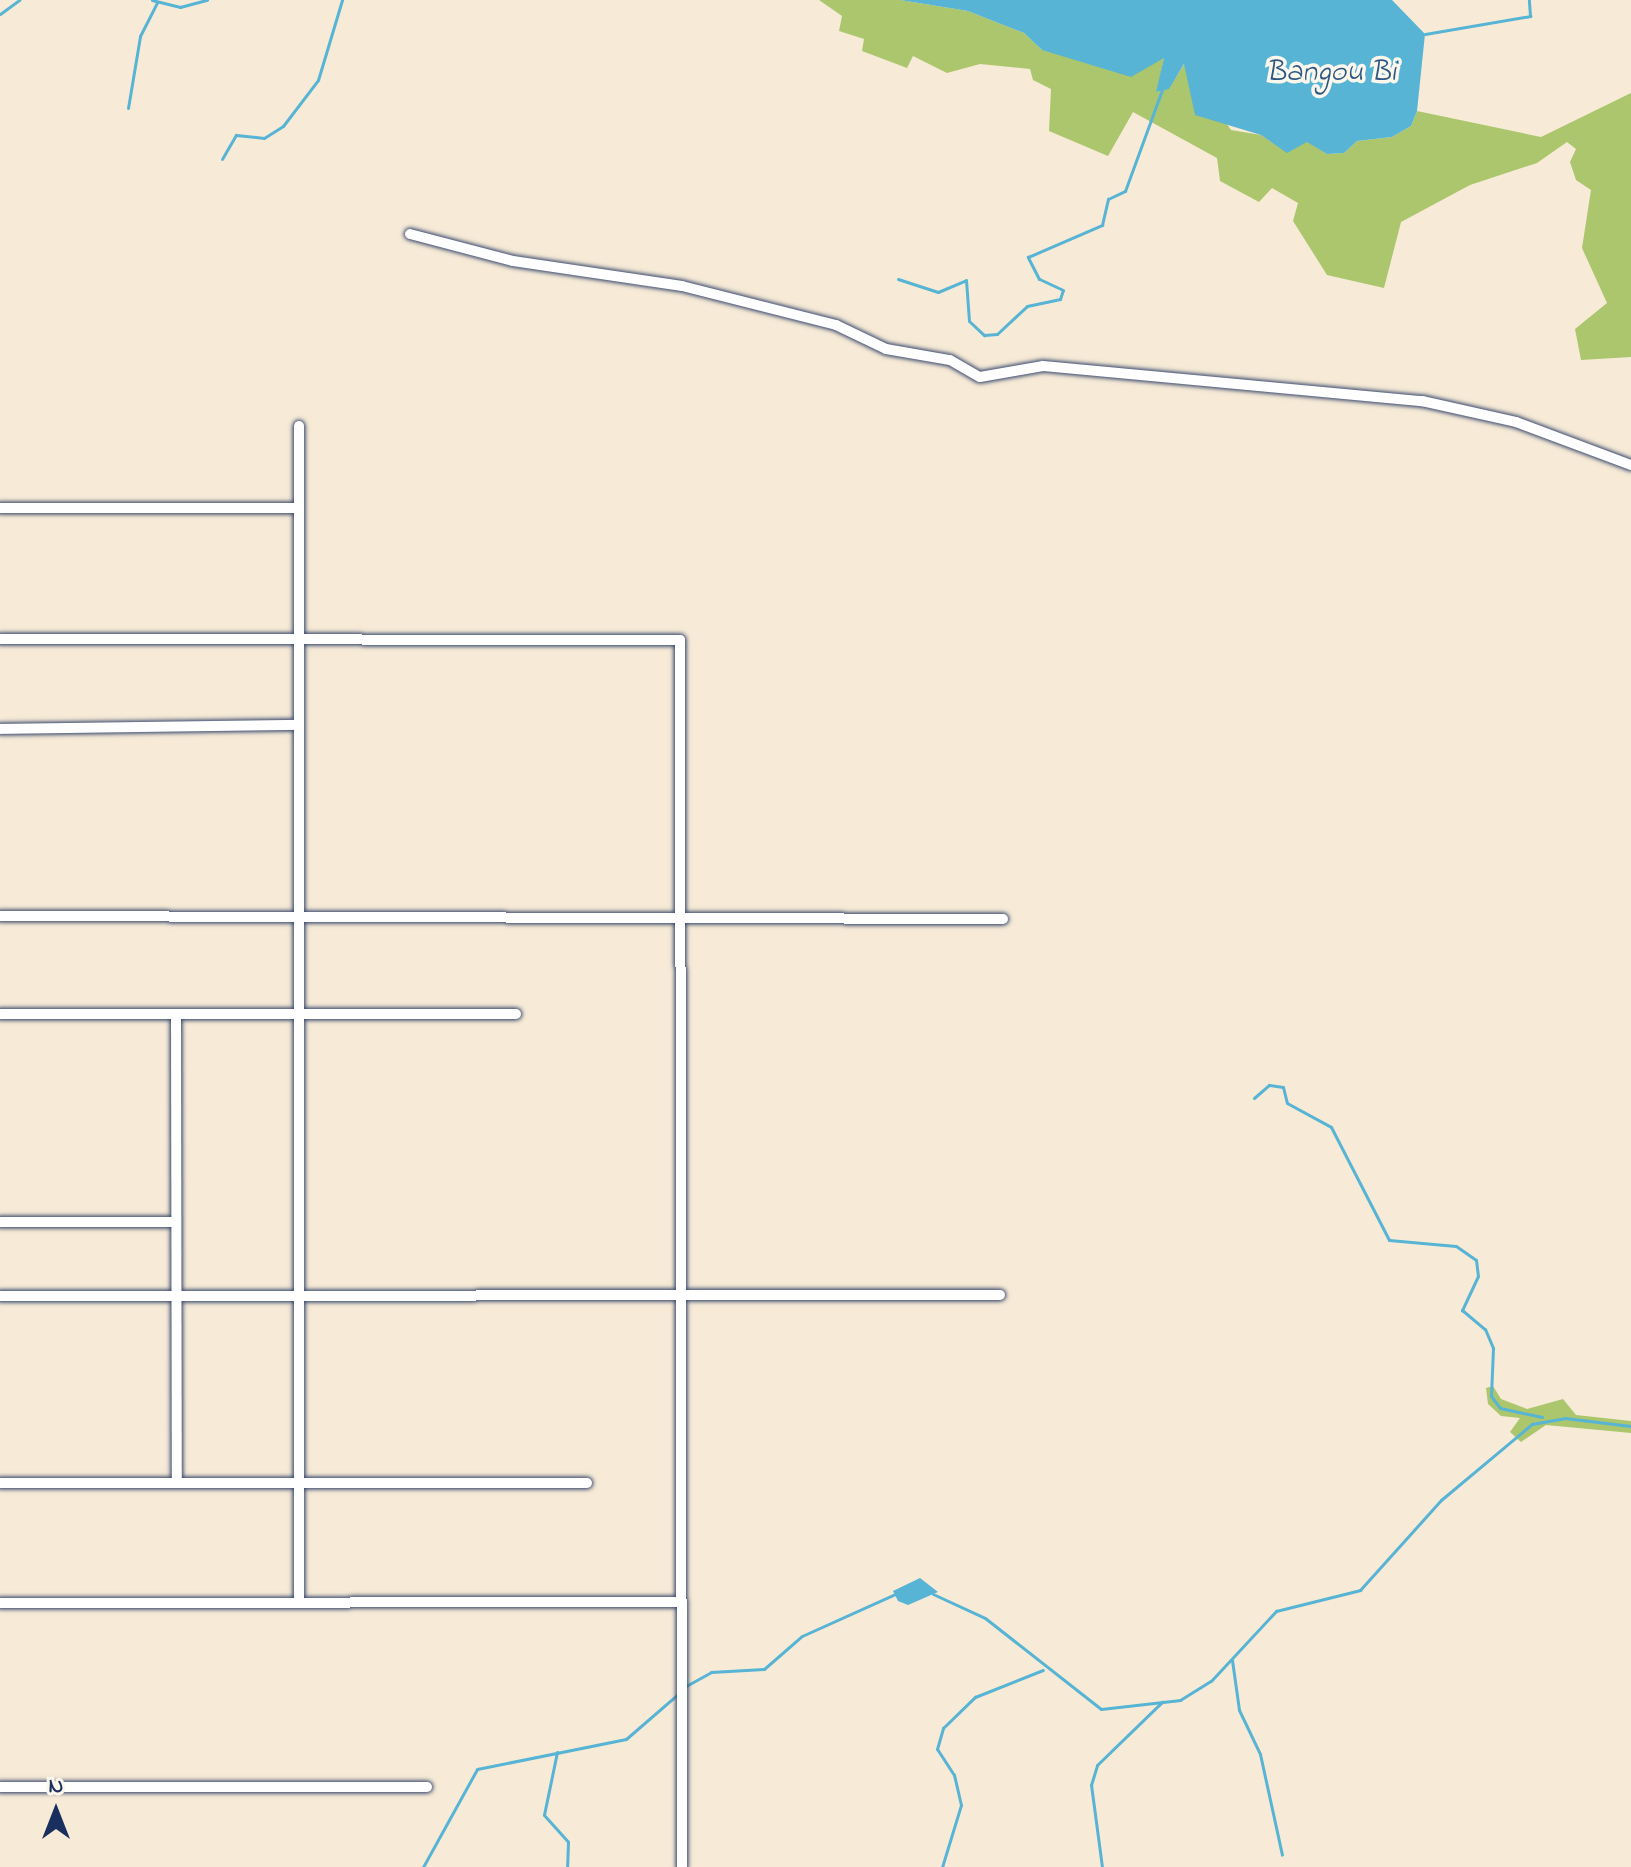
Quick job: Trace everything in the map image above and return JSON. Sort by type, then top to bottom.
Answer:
[{"type":"street","points":[[410,234],[513,261],[682,286],[836,325],[886,349],[950,360],[980,377],[1043,366],[1422,401],[1516,422],[1631,465]]},
{"type":"street","points":[[299,426],[299,1603]]},
{"type":"street","points":[[0,508],[299,508]]},
{"type":"street","points":[[0,639],[680,640],[682,1867]]},
{"type":"street","points":[[0,729],[299,725]]},
{"type":"street","points":[[0,916],[299,920],[1003,919]]},
{"type":"street","points":[[0,1014],[516,1014]]},
{"type":"street","points":[[176,1014],[177,1483]]},
{"type":"street","points":[[0,1222],[176,1222]]},
{"type":"street","points":[[0,1296],[1000,1295]]},
{"type":"street","points":[[0,1483],[587,1483]]},
{"type":"street","points":[[0,1603],[682,1602]]},
{"type":"street","points":[[0,1787],[427,1787]]},
{"type":"green space","points":[[819,0],[900,0],[968,11],[1024,33],[1042,50],[1164,58],[1157,92],[1169,88],[1185,63],[1231,130],[1261,135],[1287,152],[1307,141],[1327,154],[1344,153],[1357,141],[1392,137],[1411,126],[1417,111],[1541,137],[1631,93],[1631,357],[1581,360],[1575,329],[1607,303],[1582,248],[1591,190],[1576,180],[1570,162],[1576,149],[1567,142],[1537,163],[1470,185],[1401,222],[1384,288],[1327,275],[1293,221],[1298,203],[1272,188],[1259,202],[1220,181],[1217,158],[1133,112],[1108,156],[1049,131],[1051,89],[1033,80],[1030,69],[980,64],[947,73],[913,56],[907,68],[862,51],[864,39],[839,31],[842,16]]},
{"type":"green space","points":[[1493,1386],[1501,1399],[1527,1409],[1563,1399],[1576,1415],[1631,1421],[1631,1433],[1546,1425],[1521,1442],[1510,1432],[1520,1418],[1501,1416],[1488,1404],[1486,1388]]},
{"type":"water","name":"Bangou Bi","points":[[900,0],[1392,0],[1425,34],[1417,111],[1411,126],[1392,137],[1357,141],[1344,153],[1327,154],[1307,142],[1287,153],[1261,135],[1195,115],[1184,64],[1169,89],[1156,92],[1164,58],[1131,77],[1042,50],[1024,33],[968,11]]},
{"type":"water","points":[[920,1578],[938,1592],[908,1605],[898,1601],[893,1591]]},
{"type":"waterway","points":[[0,14],[19,0]]},
{"type":"waterway","points":[[152,0],[180,7],[207,0]]},
{"type":"waterway","points":[[222,159],[236,135],[264,138],[283,126],[318,80],[342,0]]},
{"type":"waterway","points":[[1425,34],[1530,16],[1529,0]]},
{"type":"waterway","points":[[128,108],[140,36],[157,2]]},
{"type":"waterway","points":[[898,279],[938,292],[966,280],[969,321],[984,335],[997,334],[1027,306],[1060,299],[1063,290],[1039,279],[1028,257],[1102,225],[1108,199],[1125,191],[1162,90]]},
{"type":"waterway","points":[[1254,1098],[1269,1085],[1283,1087],[1287,1103],[1331,1127],[1389,1240],[1456,1246],[1476,1260],[1478,1276],[1462,1310],[1485,1329],[1493,1348],[1491,1396],[1500,1408],[1542,1417]]},
{"type":"waterway","points":[[933,1594],[985,1618],[1101,1709],[1180,1700],[1211,1681],[1276,1611],[1360,1590],[1441,1500],[1532,1424],[1565,1418],[1631,1426]]},
{"type":"waterway","points":[[686,1686],[711,1672],[764,1669],[802,1636],[895,1594]]},
{"type":"waterway","points":[[1232,1660],[1239,1710],[1260,1754],[1282,1855]]},
{"type":"waterway","points":[[942,1867],[961,1805],[954,1775],[937,1749],[943,1728],[975,1697],[1043,1670]]},
{"type":"waterway","points":[[423,1867],[477,1769],[626,1739],[678,1694]]},
{"type":"waterway","points":[[1102,1867],[1091,1785],[1097,1765],[1162,1702]]},
{"type":"waterway","points":[[557,1752],[544,1815],[568,1842],[567,1867]]}]
